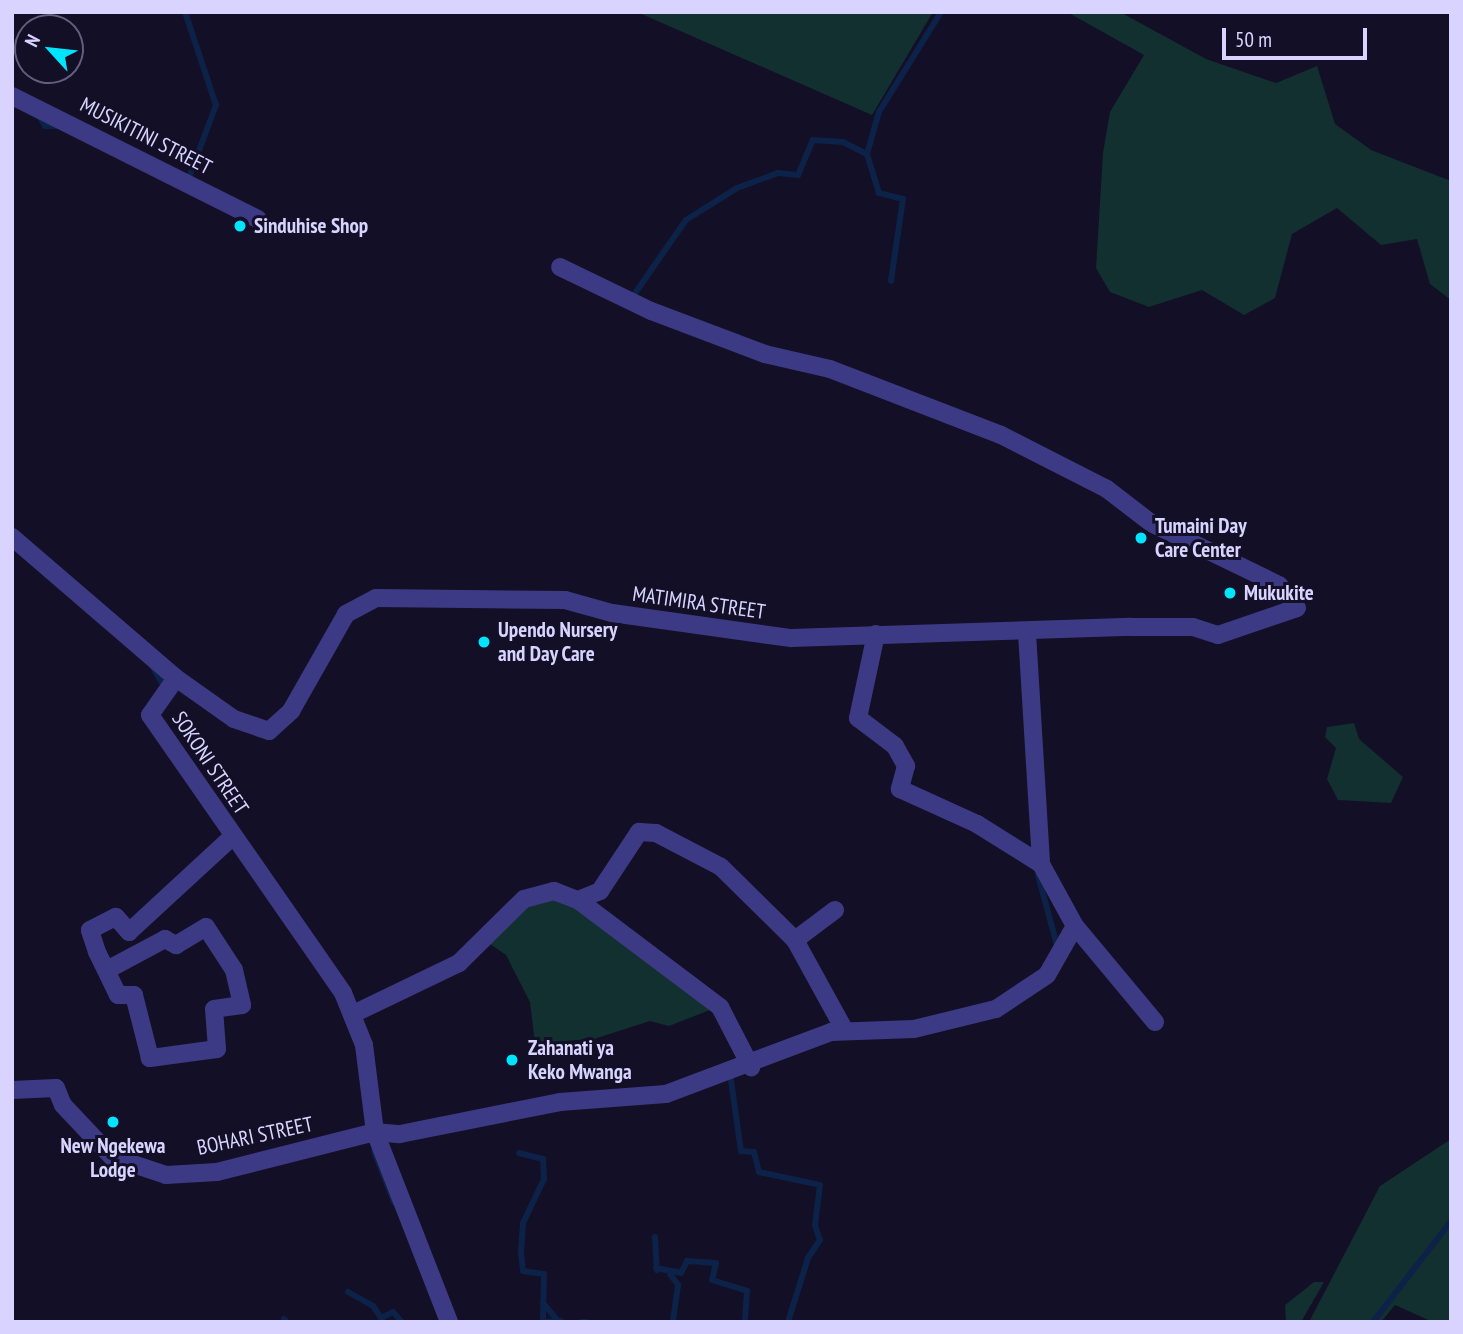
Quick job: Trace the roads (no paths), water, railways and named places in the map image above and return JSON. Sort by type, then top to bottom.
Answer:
[{"type":"street","name":"MUSIKITINI STREET","points":[[12,96],[258,219]]},
{"type":"street","name":"MATIMIRA STREET","points":[[176,678],[234,719],[269,732],[291,711],[346,614],[376,598],[565,600],[762,636],[991,628],[1027,634],[1193,627],[1218,635],[1297,608],[1279,585],[1151,523],[1107,489],[1001,435],[853,377],[765,354],[651,311],[560,267]]},
{"type":"street","name":"SOKONI STREET","points":[[12,537],[176,678],[150,714],[354,1016],[368,1062],[375,1132],[449,1322]]},
{"type":"street","points":[[876,634],[858,718],[895,746],[906,766],[900,789],[977,824],[1041,864]]},
{"type":"street","points":[[1027,634],[1041,864],[1075,926],[1155,1021]]},
{"type":"street","points":[[578,900],[605,887],[639,832],[656,833],[740,881],[795,940],[844,1029]]},
{"type":"street","points":[[107,970],[165,939],[176,945],[206,927],[234,970],[242,1005],[214,1009],[217,1049],[156,1060],[150,1058],[134,995],[120,998],[107,970],[90,930],[116,917],[129,932],[232,837]]},
{"type":"street","points":[[354,1016],[459,963],[524,899],[554,891],[578,900],[720,1007],[751,1067]]},
{"type":"street","points":[[795,940],[835,910]]},
{"type":"street","points":[[375,1132],[400,1134],[560,1102],[666,1094],[751,1067],[844,1029],[914,1029],[996,1009],[1047,975],[1075,926]]},
{"type":"street","name":"BOHARI STREET","points":[[12,1090],[56,1088],[63,1105],[112,1157],[166,1175],[218,1172],[375,1132]]},
{"type":"waterway","points":[[185,12],[216,105],[188,180]]},
{"type":"waterway","points":[[891,281],[903,199],[879,193],[867,154],[879,112],[941,12]]},
{"type":"waterway","points":[[37,112],[45,126],[59,126]]},
{"type":"waterway","points":[[631,299],[686,220],[737,188],[778,173],[798,175],[813,140],[843,142],[867,154]]},
{"type":"waterway","points":[[151,664],[163,685]]},
{"type":"waterway","points":[[1038,875],[1058,949]]},
{"type":"waterway","points":[[730,1073],[741,1151],[754,1152],[759,1172],[820,1185],[815,1225],[820,1240],[808,1258],[788,1322]]},
{"type":"waterway","points":[[374,1151],[394,1202]]},
{"type":"waterway","points":[[519,1153],[543,1159],[544,1179],[523,1223],[521,1252],[523,1271],[544,1274],[543,1318]]},
{"type":"waterway","points":[[1373,1322],[1451,1221]]},
{"type":"waterway","points":[[655,1237],[657,1270]]},
{"type":"waterway","points":[[656,1268],[681,1273],[687,1261],[716,1263],[712,1280],[747,1291],[745,1322]]},
{"type":"waterway","points":[[670,1274],[678,1285],[673,1322]]},
{"type":"waterway","points":[[348,1292],[373,1306],[381,1318],[393,1312],[402,1322]]},
{"type":"waterway","points":[[543,1303],[559,1322]]},
{"type":"waterway","points":[[284,1319],[287,1322]]},
{"type":"waterway","points":[[542,1322],[561,1321]]},
{"type":"waterway","points":[[582,1322],[587,1322]]},
{"type":"place","name":"Sinduhise Shop","points":[[240,226]]},
{"type":"place","name":"Tumaini Day Care Center","points":[[1141,538]]},
{"type":"place","name":"Mukukite","points":[[1230,593]]},
{"type":"place","name":"Upendo Nursery and Day Care","points":[[484,642]]},
{"type":"place","name":"Zahanati ya Keko Mwanga","points":[[512,1060]]},
{"type":"place","name":"New Ngekewa Lodge","points":[[113,1122]]}]
